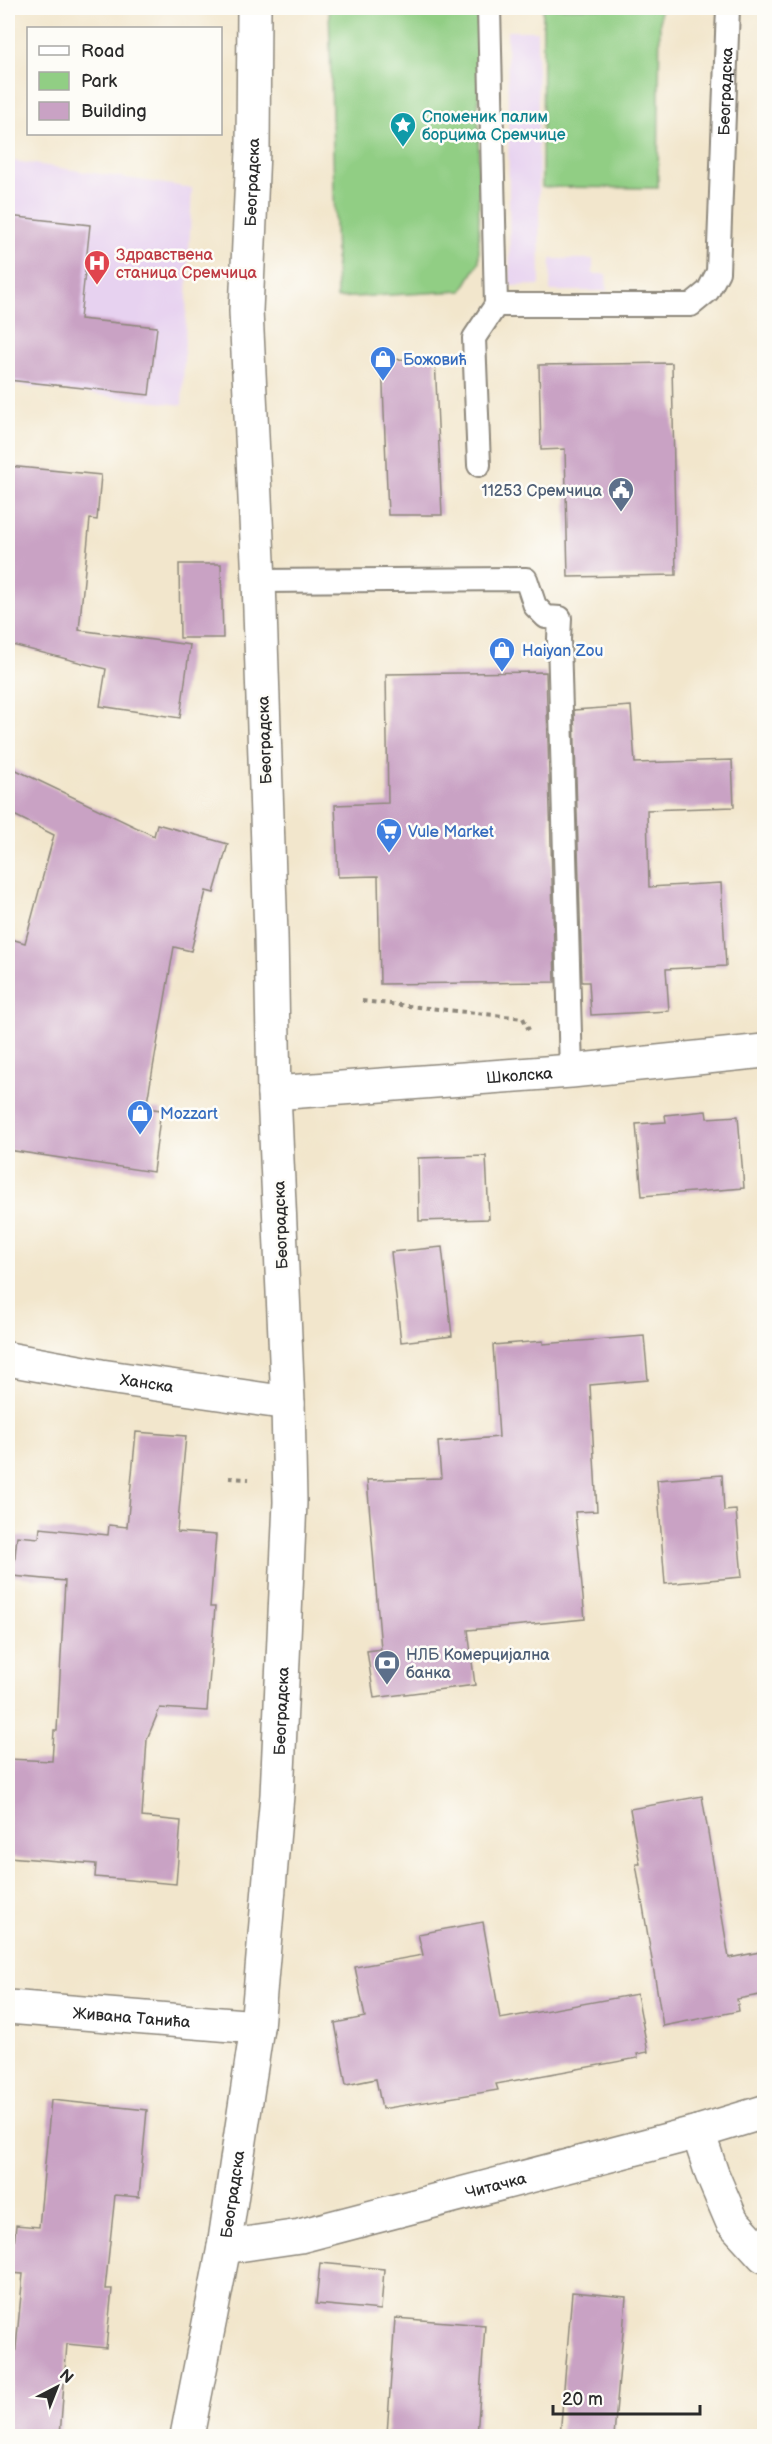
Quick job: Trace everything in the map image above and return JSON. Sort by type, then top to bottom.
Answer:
[{"type":"main road","name":"Београдска","points":[[187,2436],[224,2247],[257,2027],[278,1784],[290,1502],[258,581],[246,311],[254,8]]},
{"type":"main road","name":"Школска","points":[[274,1093],[571,1071],[765,1051]]},
{"type":"main road","name":"Ханска","points":[[8,1359],[101,1376],[288,1403]]},
{"type":"main road","name":"Живана Танића","points":[[8,2007],[257,2027]]},
{"type":"main road","name":"Читачка","points":[[224,2247],[300,2236],[698,2132],[765,2112]]},
{"type":"main road","points":[[698,2132],[712,2175],[732,2221],[765,2256]]},
{"type":"lane","points":[[479,465],[474,338],[496,305],[489,8]]},
{"type":"lane","name":"Београдска","points":[[496,305],[691,305],[708,291],[718,272],[728,8]]},
{"type":"lane","points":[[258,581],[526,579],[535,606],[546,617],[560,618],[571,1071]]},
{"type":"path","points":[[362,1001],[523,1018],[531,1035]]},
{"type":"shaded area","points":[[507,31],[537,31],[540,285],[510,286]]},
{"type":"shaded area","name":"Здравствена станица Сремчица","points":[[8,160],[192,188],[182,405],[8,384]]},
{"type":"shaded area","points":[[551,259],[593,259],[593,274],[606,274],[607,291],[550,291]]},
{"type":"green space","points":[[329,8],[478,8],[479,262],[462,291],[337,298]]},
{"type":"green space","points":[[543,8],[660,8],[658,188],[542,187]]},
{"type":"building","points":[[8,216],[90,225],[80,319],[157,327],[149,395],[8,380]]},
{"type":"building","points":[[435,358],[442,515],[388,515],[382,360]]},
{"type":"building","name":"11253 Сремчица","points":[[672,363],[676,575],[568,577],[565,449],[541,450],[539,365]]},
{"type":"building","points":[[8,466],[101,475],[97,520],[90,519],[79,630],[190,645],[180,718],[100,706],[106,669],[8,644]]},
{"type":"building","points":[[179,564],[221,564],[223,638],[180,638]]},
{"type":"building","points":[[546,672],[555,982],[380,984],[378,876],[338,877],[335,805],[388,803],[386,674]]},
{"type":"building","points":[[631,706],[635,763],[732,760],[734,807],[647,810],[649,887],[721,883],[726,966],[666,969],[669,1011],[591,1015],[589,982],[582,982],[574,710]]},
{"type":"building","points":[[8,766],[154,836],[157,824],[228,844],[214,893],[206,891],[191,951],[174,947],[146,1108],[161,1110],[153,1172],[8,1150],[8,938],[25,943],[54,835],[8,812]]},
{"type":"building","points":[[706,1111],[707,1118],[738,1116],[744,1188],[642,1196],[636,1124],[666,1122],[665,1115]]},
{"type":"building","points":[[486,1156],[489,1219],[419,1221],[418,1158]]},
{"type":"building","points":[[442,1247],[452,1336],[401,1342],[391,1252]]},
{"type":"building","points":[[644,1336],[648,1380],[590,1385],[597,1511],[575,1512],[585,1619],[468,1630],[475,1685],[374,1698],[367,1651],[381,1649],[367,1480],[441,1478],[438,1442],[499,1437],[493,1345],[543,1341],[543,1344]]},
{"type":"building","points":[[136,1432],[186,1436],[177,1532],[216,1535],[210,1607],[215,1607],[207,1711],[160,1708],[147,1739],[142,1817],[181,1821],[176,1884],[95,1877],[96,1864],[8,1857],[8,1759],[52,1761],[54,1731],[57,1731],[65,1581],[13,1576],[17,1536],[39,1538],[40,1528],[108,1535],[109,1525],[127,1527]]},
{"type":"building","points":[[722,1475],[724,1511],[736,1510],[742,1577],[665,1584],[657,1480]]},
{"type":"building","points":[[702,1796],[729,1958],[765,1951],[765,1994],[737,1999],[739,2011],[663,2026],[636,1864],[640,1864],[630,1809]]},
{"type":"building","points":[[483,1922],[500,2019],[637,1994],[648,2052],[637,2054],[638,2058],[496,2084],[498,2090],[382,2109],[376,2079],[346,2085],[335,2023],[365,2017],[355,1967],[423,1955],[418,1934]]},
{"type":"building","points":[[51,2100],[147,2110],[139,2197],[115,2195],[105,2289],[112,2289],[106,2348],[67,2344],[60,2436],[8,2436],[8,2389],[12,2389],[23,2274],[11,2273],[16,2225],[39,2227]]},
{"type":"building","points":[[320,2263],[384,2269],[381,2310],[316,2304]]},
{"type":"building","points":[[572,2292],[626,2297],[614,2436],[560,2436]]},
{"type":"building","points":[[395,2318],[485,2325],[477,2436],[387,2434]]},
{"type":"place","name":"Споменик палим борцима Сремчице","points":[[403,148]]},
{"type":"place","name":"Здравствена станица Сремчица","points":[[97,286]]},
{"type":"place","name":"Божовић","points":[[383,382]]},
{"type":"place","name":"11253 Сремчица","points":[[621,513]]},
{"type":"place","name":"Haiyan Zou","points":[[502,673]]},
{"type":"place","name":"Vule Market","points":[[389,854]]},
{"type":"place","name":"Mozzart","points":[[140,1136]]},
{"type":"place","name":"НЛБ Комерцијална банка","points":[[387,1686]]}]
